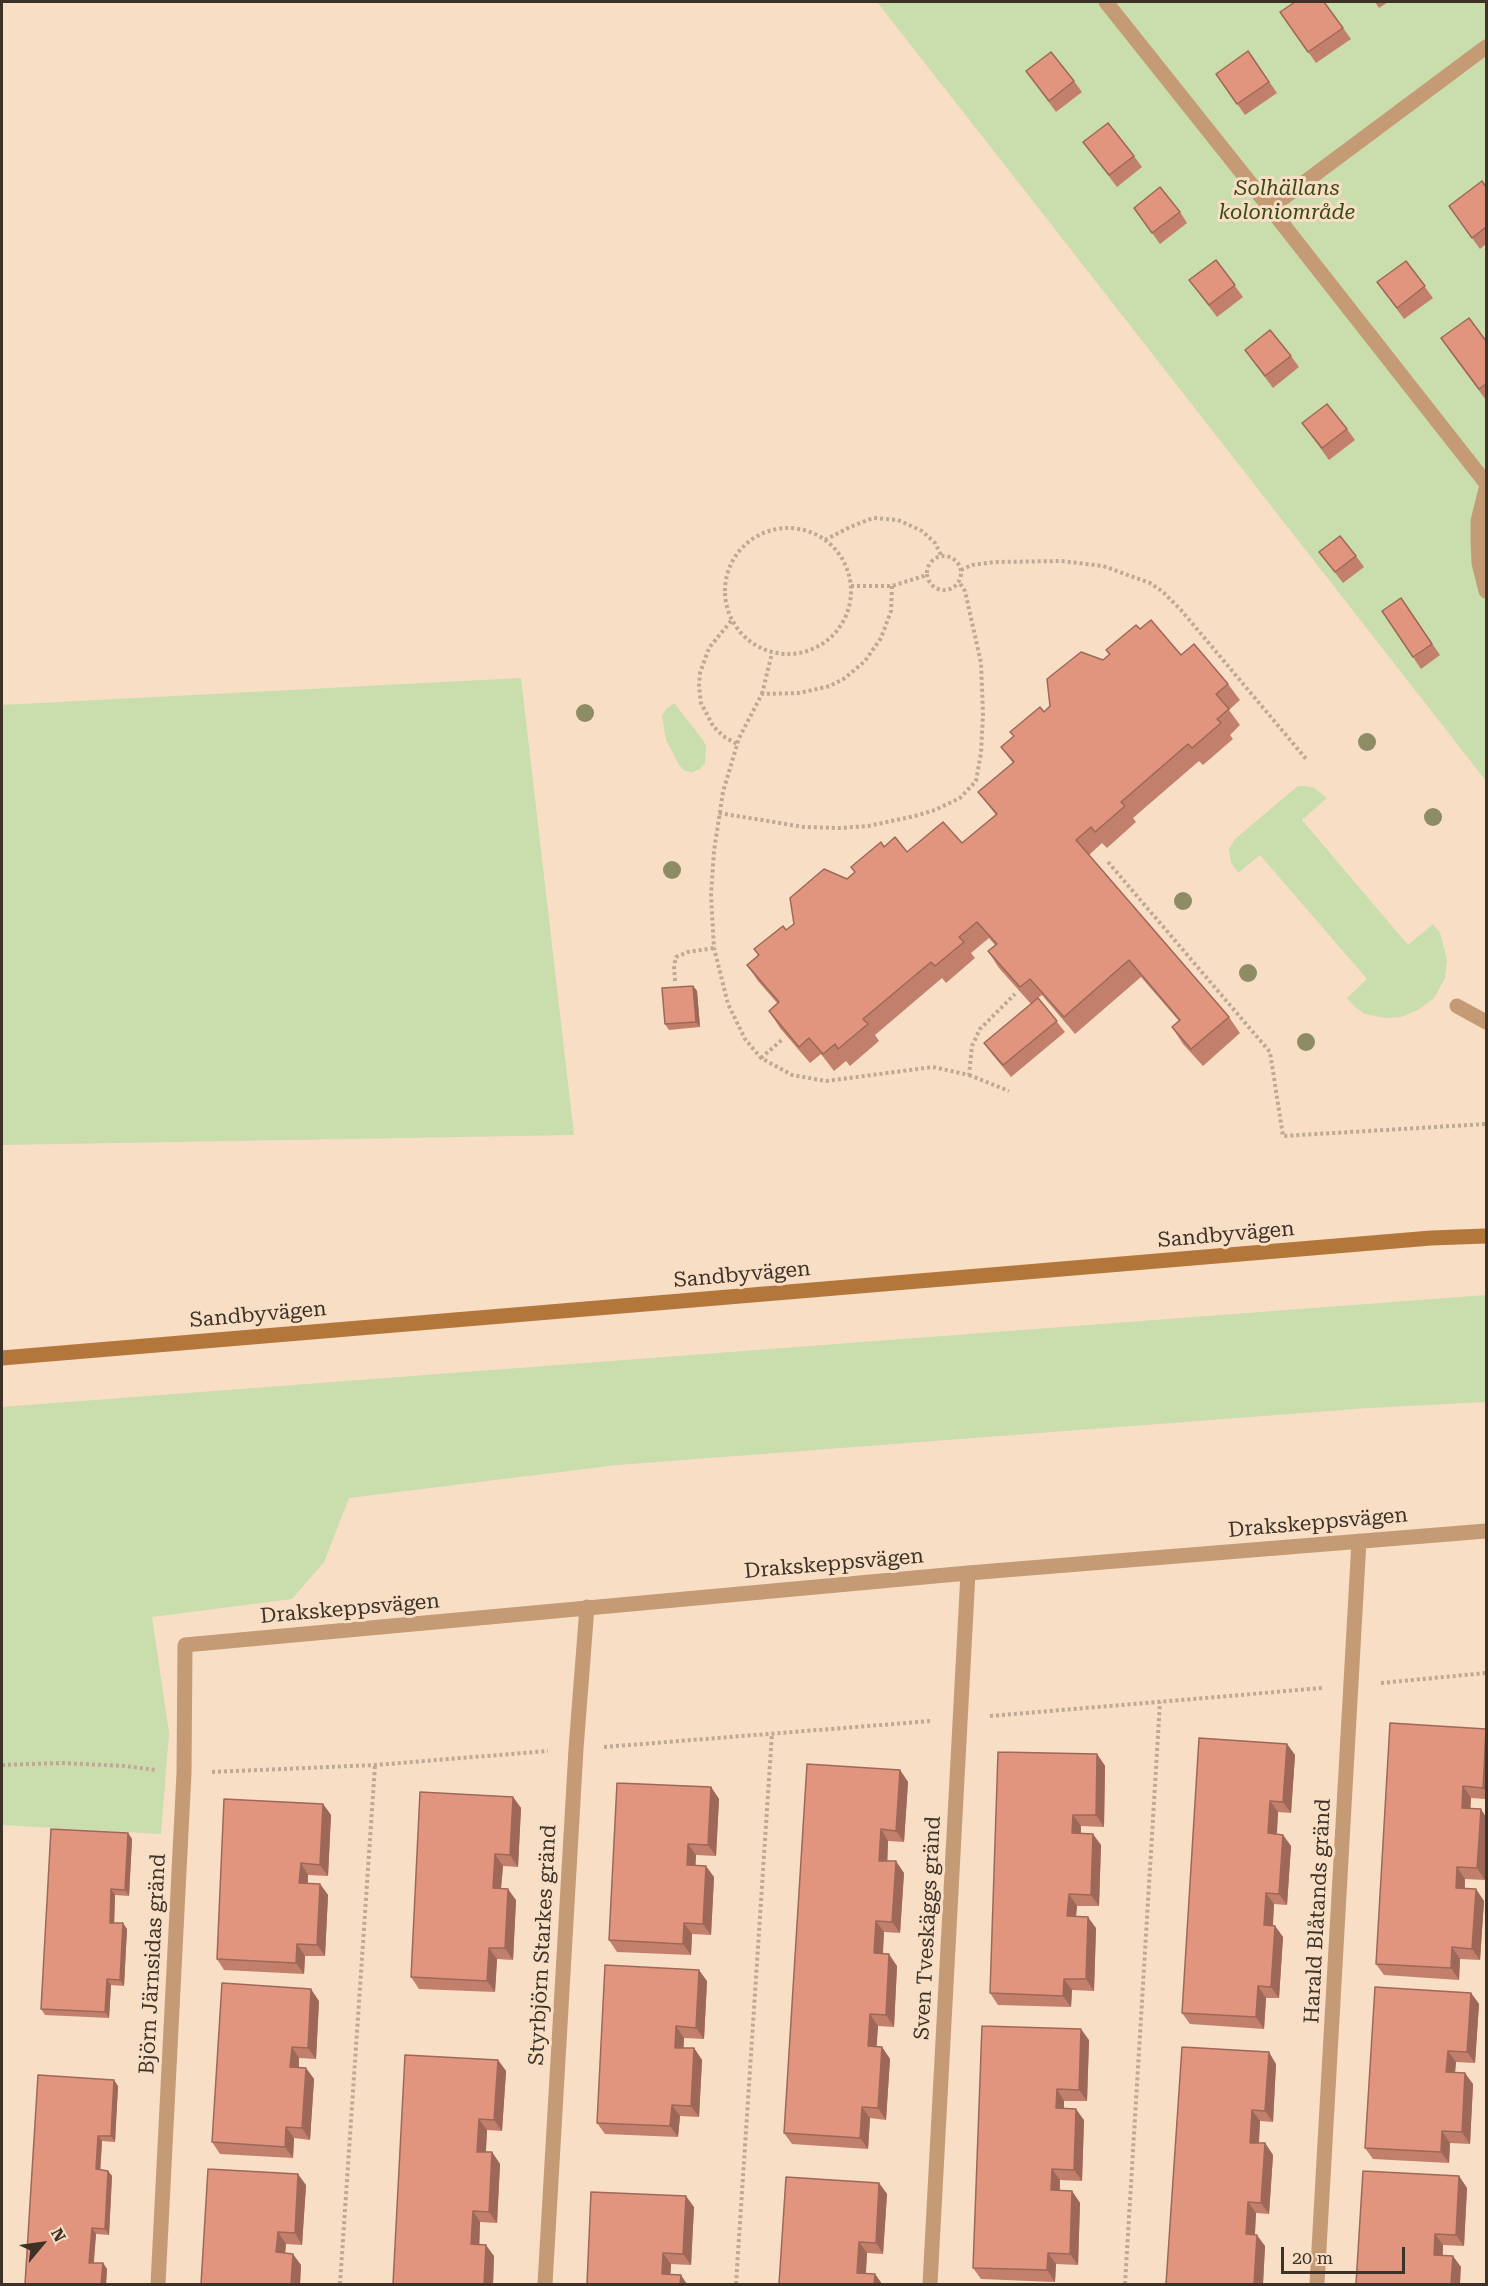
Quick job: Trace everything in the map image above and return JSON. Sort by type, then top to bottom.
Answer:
[{"type":"main road","name":"Sandbyvägen","points":[[2,1358],[1431,1238],[1486,1236]]},
{"type":"street","points":[[1106,2],[1486,483]]},
{"type":"street","points":[[1270,208],[1486,47]]},
{"type":"street","points":[[1486,489],[1478,521],[1479,563],[1486,591]]},
{"type":"street","points":[[1457,1006],[1486,1022]]},
{"type":"street","name":"Drakskeppsvägen","points":[[185,1645],[587,1607],[1486,1531]]},
{"type":"street","name":"Harald Blåtands gränd","points":[[1317,2284],[1359,1541]]},
{"type":"street","name":"Sven Tveskäggs gränd","points":[[930,2284],[968,1574]]},
{"type":"street","name":"Styrbjörn Starkes gränd","points":[[545,2284],[576,1749],[587,1607]]},
{"type":"street","name":"Björn Järnsidas gränd","points":[[158,2284],[184,1773],[185,1645]]},
{"type":"path","points":[[825,540],[873,518],[898,520],[922,531],[935,543],[942,556]]},
{"type":"path","points":[[790,528],[808,531],[825,540],[838,553],[847,568],[851,586],[850,603],[845,620],[835,634],[822,645],[806,652],[789,655],[772,653],[756,646],[742,635],[731,621],[725,602],[725,584],[730,566],[740,550],[754,538],[771,530],[790,528]]},
{"type":"path","points":[[851,586],[892,586],[927,575],[933,561],[942,556],[952,558],[961,570],[959,582],[951,589],[941,590],[932,585],[927,575]]},
{"type":"path","points":[[961,570],[972,565],[995,562],[1060,561],[1103,566],[1150,583],[1162,591],[1181,610],[1307,760]]},
{"type":"path","points":[[719,813],[804,827],[839,828],[868,826],[915,816],[935,810],[960,798],[976,781],[981,753],[983,714],[981,663],[965,591],[959,582]]},
{"type":"path","points":[[762,693],[786,694],[813,691],[845,678],[865,662],[881,638],[891,611],[892,586]]},
{"type":"path","points":[[731,621],[709,648],[700,673],[699,686],[701,703],[713,726],[723,736],[737,744]]},
{"type":"path","points":[[772,653],[762,693],[737,744],[723,792],[714,851],[711,894],[714,948],[728,1004],[745,1039],[761,1058],[792,1075],[826,1081],[933,1067],[969,1075],[1009,1091]]},
{"type":"path","points":[[1108,862],[1270,1052],[1283,1136],[1486,1124]]},
{"type":"path","points":[[675,981],[676,957],[688,952],[714,948]]},
{"type":"path","points":[[969,1075],[972,1046],[980,1029],[1015,994]]},
{"type":"path","points":[[761,1058],[783,1039]]},
{"type":"path","points":[[2,1765],[63,1763],[125,1766],[184,1773],[375,1765],[960,1719],[1486,1673]]},
{"type":"path","points":[[1125,2284],[1160,1702]]},
{"type":"path","points":[[736,2284],[772,1733]]},
{"type":"path","points":[[340,2284],[375,1765]]},
{"type":"green space","name":"Solhällans koloniområde","points":[[877,2],[1486,2],[1486,781],[1054,228]]},
{"type":"green space","points":[[521,678],[574,1135],[2,1145],[2,705]]},
{"type":"green space","points":[[674,703],[706,746],[705,763],[700,769],[692,772],[685,771],[679,765],[666,740],[662,716],[666,709]]},
{"type":"green space","points":[[1298,786],[1314,788],[1327,798],[1302,820],[1408,945],[1433,924],[1440,933],[1447,960],[1445,978],[1434,998],[1418,1010],[1401,1017],[1385,1018],[1365,1014],[1355,1007],[1347,998],[1367,979],[1260,855],[1238,873],[1231,862],[1229,849],[1235,839]]},
{"type":"green space","points":[[1486,1295],[1486,1402],[1369,1408],[617,1465],[349,1498],[324,1562],[292,1599],[152,1617],[169,1733],[161,1834],[2,1825],[2,1407]]},
{"type":"building","points":[[1295,2],[1324,2],[1343,28],[1308,52],[1280,12]]},
{"type":"building","points":[[1248,51],[1269,82],[1237,104],[1216,74]]},
{"type":"building","points":[[1051,52],[1074,81],[1049,101],[1026,71]]},
{"type":"building","points":[[1108,123],[1134,156],[1109,175],[1083,142]]},
{"type":"building","points":[[1482,181],[1486,187],[1486,227],[1472,238],[1449,206]]},
{"type":"building","points":[[1160,187],[1180,212],[1152,233],[1134,208]]},
{"type":"building","points":[[1216,260],[1235,285],[1209,305],[1189,280]]},
{"type":"building","points":[[1406,261],[1425,286],[1397,308],[1377,282]]},
{"type":"building","points":[[1469,318],[1486,341],[1486,384],[1479,389],[1441,338]]},
{"type":"building","points":[[1270,330],[1291,356],[1265,376],[1245,350]]},
{"type":"building","points":[[1327,404],[1347,429],[1322,448],[1302,423]]},
{"type":"building","points":[[1340,536],[1356,556],[1335,572],[1319,552]]},
{"type":"building","points":[[1401,598],[1432,644],[1413,657],[1382,611]]},
{"type":"building","points":[[1151,620],[1181,655],[1194,644],[1228,684],[1216,694],[1229,709],[1217,719],[1221,723],[1192,748],[1188,744],[1121,802],[1125,806],[1095,832],[1091,827],[1076,840],[1229,1017],[1191,1049],[1172,1027],[1180,1020],[1129,960],[1064,1017],[1030,979],[1020,987],[988,951],[997,944],[977,922],[959,937],[964,942],[935,966],[931,962],[863,1019],[868,1024],[838,1049],[835,1044],[823,1054],[809,1038],[799,1047],[769,1011],[779,1002],[747,965],[759,955],[754,949],[783,926],[786,930],[794,924],[790,898],[824,869],[847,879],[855,872],[851,867],[881,842],[884,847],[895,837],[907,852],[943,822],[962,843],[997,814],[978,792],[1014,762],[1001,747],[1014,736],[1010,732],[1040,707],[1044,712],[1050,706],[1047,679],[1081,652],[1103,660],[1110,654],[1106,650],[1136,625],[1140,629]]},
{"type":"building","points":[[693,986],[696,1022],[665,1024],[662,988]]},
{"type":"building","points":[[1038,998],[1057,1021],[1003,1065],[984,1043]]},
{"type":"building","points":[[1390,1723],[1486,1729],[1483,1788],[1463,1786],[1462,1808],[1481,1809],[1477,1868],[1457,1867],[1456,1888],[1476,1889],[1472,1949],[1452,1947],[1451,1968],[1376,1964]]},
{"type":"building","points":[[1199,1738],[1287,1744],[1283,1802],[1270,1801],[1268,1833],[1283,1835],[1279,1894],[1266,1893],[1264,1925],[1275,1926],[1271,1987],[1258,1986],[1256,2017],[1182,2013]]},
{"type":"building","points":[[998,1752],[1097,1754],[1096,1815],[1073,1815],[1072,1833],[1093,1834],[1091,1895],[1069,1894],[1067,1916],[1088,1917],[1086,1979],[1064,1979],[1063,1996],[990,1993]]},
{"type":"building","points":[[807,1764],[900,1770],[896,1831],[881,1829],[879,1861],[896,1861],[892,1922],[876,1921],[874,1953],[889,1954],[886,2015],[870,2014],[868,2046],[882,2047],[878,2108],[862,2107],[860,2138],[784,2133]]},
{"type":"building","points":[[617,1783],[711,1787],[708,1845],[688,1844],[687,1865],[706,1866],[703,1924],[684,1923],[683,1944],[609,1940]]},
{"type":"building","points":[[420,1792],[513,1797],[510,1855],[495,1854],[493,1888],[508,1889],[505,1948],[489,1948],[487,1981],[411,1977]]},
{"type":"building","points":[[224,1799],[323,1804],[320,1865],[301,1863],[299,1883],[320,1884],[317,1945],[297,1944],[296,1963],[217,1959]]},
{"type":"building","points":[[51,1829],[128,1833],[125,1890],[111,1889],[110,1923],[123,1923],[120,1980],[107,1979],[105,2012],[41,2009]]},
{"type":"building","points":[[605,1965],[699,1970],[696,2028],[676,2026],[675,2048],[694,2048],[691,2106],[672,2105],[670,2126],[597,2123]]},
{"type":"building","points":[[222,1983],[311,1989],[308,2048],[292,2047],[290,2067],[306,2068],[302,2128],[286,2127],[285,2147],[212,2142]]},
{"type":"building","points":[[1375,1987],[1471,1993],[1467,2052],[1448,2051],[1446,2072],[1465,2073],[1462,2132],[1442,2131],[1441,2152],[1365,2148]]},
{"type":"building","points":[[982,2026],[1081,2029],[1079,2090],[1057,2089],[1056,2108],[1076,2109],[1074,2170],[1052,2169],[1051,2190],[1072,2191],[1070,2254],[1048,2253],[1047,2270],[973,2268]]},
{"type":"building","points":[[1182,2047],[1269,2052],[1265,2111],[1252,2110],[1250,2143],[1265,2143],[1261,2203],[1248,2202],[1246,2234],[1257,2235],[1254,2284],[1166,2284]]},
{"type":"building","points":[[405,2055],[498,2060],[494,2120],[479,2119],[477,2152],[492,2152],[489,2212],[473,2211],[471,2244],[486,2245],[484,2284],[393,2284]]},
{"type":"building","points":[[38,2075],[114,2080],[111,2136],[98,2136],[96,2169],[108,2171],[105,2229],[92,2228],[89,2263],[103,2263],[101,2284],[25,2284]]},
{"type":"building","points":[[208,2169],[298,2174],[295,2233],[278,2232],[276,2252],[293,2254],[291,2284],[201,2284]]},
{"type":"building","points":[[1363,2171],[1459,2176],[1456,2235],[1435,2234],[1434,2255],[1453,2256],[1451,2284],[1356,2284]]},
{"type":"building","points":[[786,2177],[879,2183],[876,2243],[859,2242],[857,2273],[875,2274],[874,2284],[779,2284]]},
{"type":"building","points":[[591,2192],[686,2196],[683,2254],[663,2253],[662,2274],[681,2275],[680,2284],[587,2284]]}]
